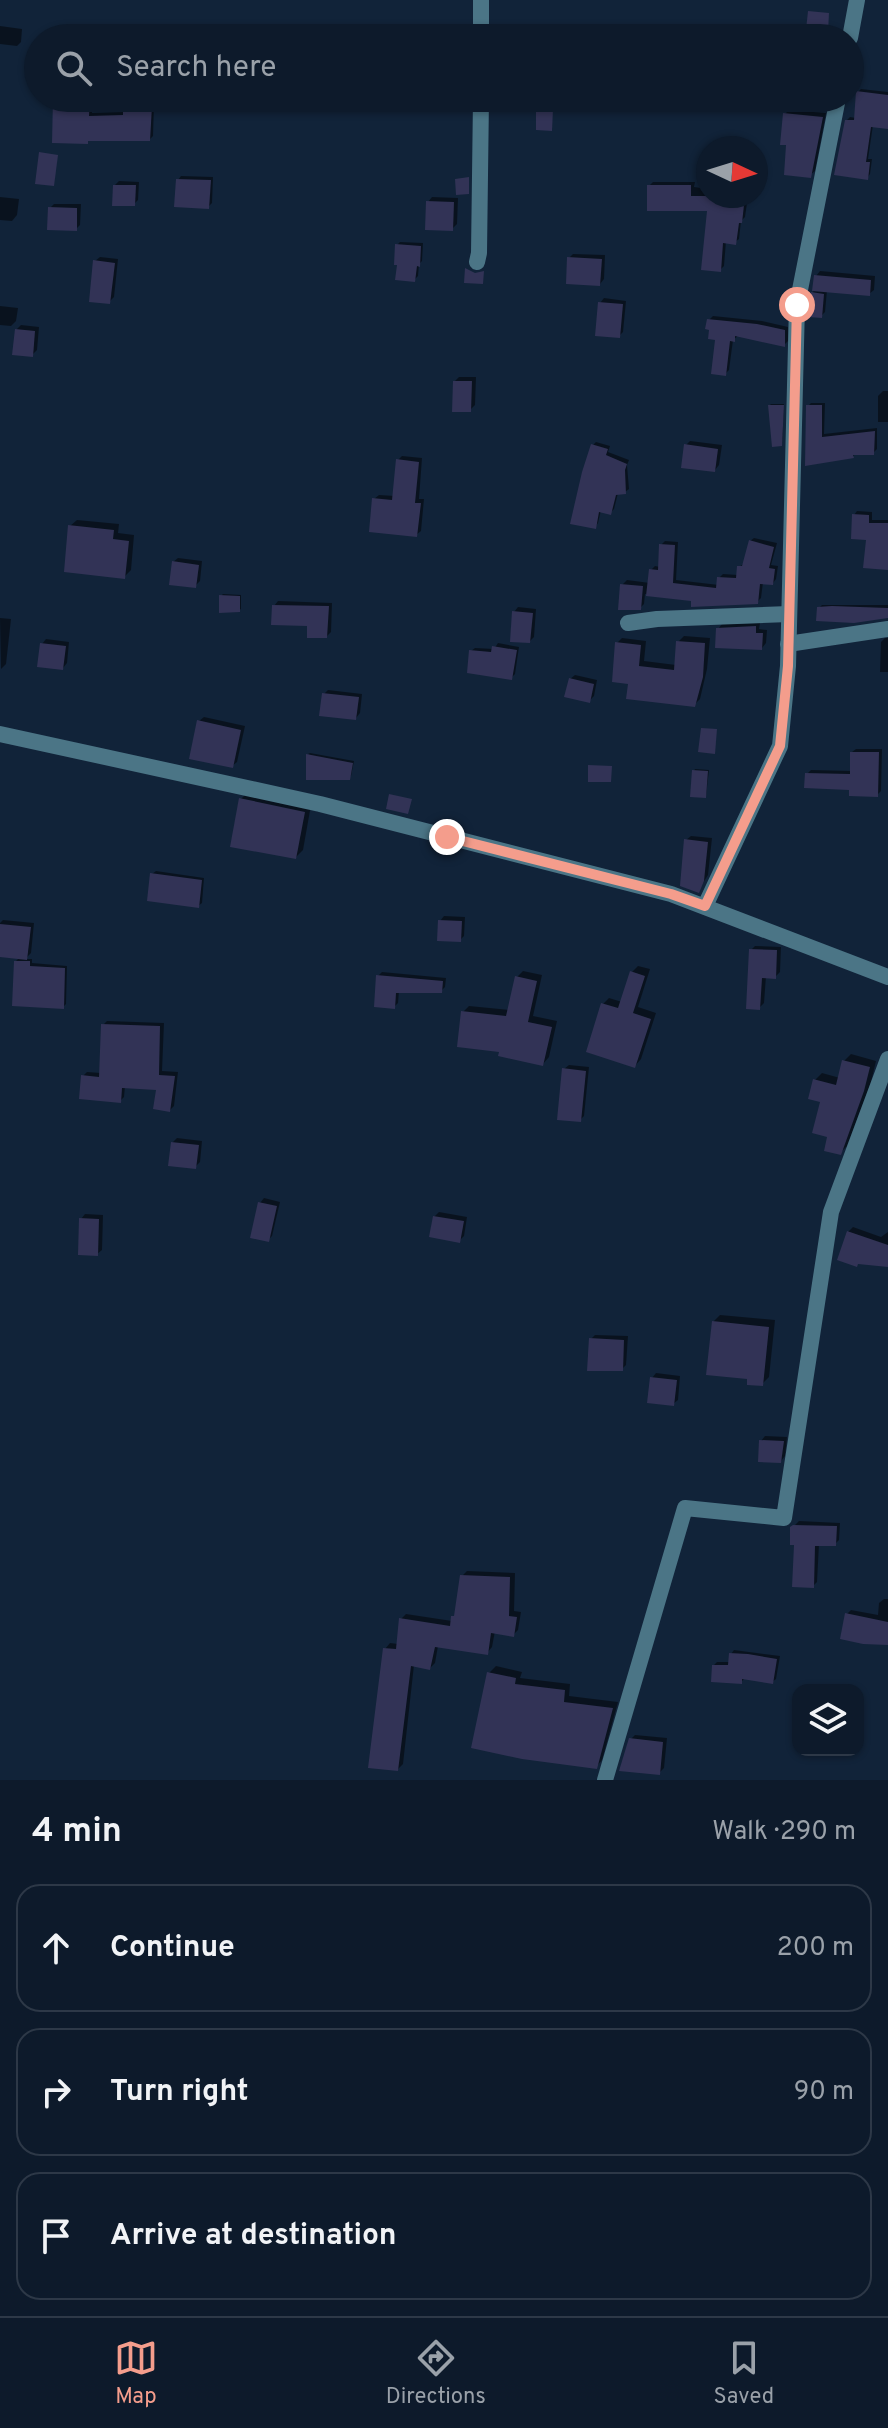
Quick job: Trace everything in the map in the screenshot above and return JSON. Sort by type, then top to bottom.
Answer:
[{"type":"street","points":[[481,0],[481,24]]},
{"type":"street","points":[[853,24],[857,0]]},
{"type":"street","points":[[477,262],[481,112]]},
{"type":"street","points":[[705,906],[780,746],[788,644],[797,305],[835,112]]},
{"type":"street","points":[[628,623],[789,614]]},
{"type":"street","points":[[788,644],[888,629]]},
{"type":"street","points":[[0,734],[320,804],[671,894],[888,977]]},
{"type":"street","points":[[605,1780],[685,1508],[784,1518],[831,1212],[888,1059]]},
{"type":"building","points":[[808,11],[829,13],[828,24],[807,24]]},
{"type":"building","points":[[864,92],[888,95],[888,129],[871,127],[866,162],[870,162],[868,180],[834,175],[845,120],[854,120],[855,112],[864,112]]},
{"type":"building","points":[[53,112],[89,112],[89,116],[152,112],[150,141],[52,143]]},
{"type":"building","points":[[536,112],[553,112],[552,131],[536,130]]},
{"type":"building","points":[[783,113],[823,117],[811,178],[784,175],[786,145],[780,145]]},
{"type":"building","points":[[39,152],[58,155],[54,186],[35,184]]},
{"type":"building","points":[[469,177],[469,194],[456,195],[455,179]]},
{"type":"building","points":[[176,179],[211,180],[209,209],[174,207]]},
{"type":"building","points":[[113,185],[136,185],[135,206],[112,206]]},
{"type":"building","points":[[647,185],[691,185],[691,196],[696,196],[696,208],[744,208],[736,245],[723,243],[721,272],[701,270],[707,211],[647,211]]},
{"type":"building","points":[[426,201],[454,202],[453,231],[425,230]]},
{"type":"building","points":[[48,207],[77,208],[77,231],[47,230]]},
{"type":"building","points":[[395,244],[421,246],[420,267],[417,266],[415,282],[395,280]]},
{"type":"building","points":[[567,257],[602,259],[600,286],[566,284]]},
{"type":"building","points":[[93,260],[115,263],[110,304],[89,302]]},
{"type":"building","points":[[465,268],[475,273],[484,271],[483,284],[464,283]]},
{"type":"building","points":[[814,275],[871,280],[870,296],[812,291]]},
{"type":"building","points":[[811,292],[824,294],[822,318],[808,317]]},
{"type":"building","points":[[598,302],[623,304],[620,338],[595,336]]},
{"type":"building","points":[[707,319],[785,330],[785,347],[735,336],[735,342],[730,341],[726,376],[711,374],[715,340],[708,339],[709,330],[705,329]]},
{"type":"building","points":[[15,329],[35,331],[33,357],[12,355]]},
{"type":"building","points":[[453,381],[472,381],[471,412],[452,412]]},
{"type":"building","points":[[768,405],[784,405],[782,446],[772,447]]},
{"type":"building","points":[[806,405],[822,405],[822,437],[875,431],[874,455],[853,455],[854,458],[805,466]]},
{"type":"building","points":[[591,444],[608,449],[606,455],[627,464],[626,494],[616,495],[611,515],[599,512],[596,529],[570,524]]},
{"type":"building","points":[[684,444],[718,449],[715,472],[681,468]]},
{"type":"building","points":[[396,459],[419,462],[415,503],[421,503],[417,537],[369,532],[372,498],[392,500]]},
{"type":"building","points":[[852,514],[869,515],[869,523],[888,523],[888,570],[863,568],[866,540],[851,539]]},
{"type":"building","points":[[68,525],[114,530],[113,539],[129,541],[125,579],[64,572]]},
{"type":"building","points":[[749,540],[774,547],[769,568],[775,569],[773,585],[760,584],[758,604],[691,607],[691,601],[646,596],[649,569],[658,570],[659,544],[675,545],[673,583],[716,588],[717,577],[736,578],[737,566],[742,566]]},
{"type":"building","points":[[172,561],[199,565],[196,588],[169,585]]},
{"type":"building","points":[[620,584],[643,586],[641,610],[618,610]]},
{"type":"building","points":[[219,595],[240,596],[240,612],[219,613]]},
{"type":"building","points":[[272,605],[329,606],[327,638],[307,638],[307,626],[271,625]]},
{"type":"building","points":[[817,607],[888,608],[888,618],[854,623],[816,621]]},
{"type":"building","points":[[512,611],[533,613],[530,643],[510,642]]},
{"type":"building","points":[[756,626],[756,633],[763,633],[762,650],[715,648],[716,628]]},
{"type":"building","points":[[676,641],[705,643],[703,677],[695,707],[626,699],[628,684],[612,682],[615,642],[641,645],[639,666],[674,670]]},
{"type":"building","points":[[40,643],[66,646],[63,670],[37,667]]},
{"type":"building","points":[[492,646],[517,650],[512,680],[467,673],[469,650],[491,652]]},
{"type":"building","points":[[569,678],[594,684],[590,703],[564,697]]},
{"type":"building","points":[[322,693],[359,697],[356,720],[319,716]]},
{"type":"building","points":[[197,720],[241,730],[233,768],[189,759]]},
{"type":"building","points":[[701,728],[717,729],[715,754],[698,752]]},
{"type":"building","points":[[850,752],[879,752],[878,797],[849,796],[849,790],[804,788],[805,773],[850,774]]},
{"type":"building","points":[[306,754],[353,763],[350,780],[306,780]]},
{"type":"building","points":[[588,765],[612,766],[611,782],[588,782]]},
{"type":"building","points":[[692,770],[708,771],[706,798],[690,797]]},
{"type":"building","points":[[389,794],[412,799],[408,814],[386,809]]},
{"type":"building","points":[[239,798],[305,812],[296,859],[230,847]]},
{"type":"building","points":[[684,839],[708,842],[704,881],[699,893],[680,886]]},
{"type":"building","points":[[150,873],[202,880],[199,908],[147,901]]},
{"type":"building","points":[[438,920],[462,921],[461,942],[437,941]]},
{"type":"building","points":[[0,924],[31,927],[27,960],[0,957]]},
{"type":"building","points":[[749,949],[777,950],[776,979],[762,978],[760,1010],[746,1009]]},
{"type":"building","points":[[14,961],[30,961],[30,966],[65,968],[64,1009],[12,1006]]},
{"type":"building","points":[[630,971],[645,976],[633,1013],[651,1019],[635,1068],[586,1052],[601,1003],[618,1008]]},
{"type":"building","points":[[376,975],[443,981],[442,993],[396,993],[395,1009],[374,1007]]},
{"type":"building","points":[[515,976],[537,981],[528,1022],[552,1027],[543,1066],[498,1056],[499,1052],[457,1047],[461,1011],[506,1016]]},
{"type":"building","points":[[101,1024],[160,1026],[159,1075],[175,1076],[170,1112],[153,1109],[156,1090],[122,1088],[121,1103],[79,1099],[81,1075],[99,1077]]},
{"type":"building","points":[[842,1060],[870,1067],[841,1155],[824,1151],[827,1137],[812,1133],[820,1102],[808,1099],[813,1079],[836,1085]]},
{"type":"building","points":[[562,1068],[586,1071],[581,1122],[557,1120]]},
{"type":"building","points":[[171,1142],[199,1145],[196,1169],[168,1166]]},
{"type":"building","points":[[258,1202],[277,1206],[269,1242],[250,1238]]},
{"type":"building","points":[[433,1216],[464,1221],[460,1243],[429,1237]]},
{"type":"building","points":[[79,1218],[99,1219],[98,1256],[78,1255]]},
{"type":"building","points":[[847,1231],[888,1245],[888,1267],[858,1264],[857,1267],[837,1260]]},
{"type":"building","points":[[712,1321],[769,1327],[763,1386],[747,1385],[747,1379],[706,1375]]},
{"type":"building","points":[[589,1338],[624,1340],[623,1371],[587,1371]]},
{"type":"building","points":[[650,1377],[677,1380],[674,1406],[647,1403]]},
{"type":"building","points":[[759,1440],[784,1441],[781,1463],[758,1462]]},
{"type":"building","points":[[837,1526],[836,1546],[815,1546],[814,1588],[792,1587],[794,1545],[790,1545],[790,1527]]},
{"type":"building","points":[[460,1575],[510,1577],[509,1616],[517,1617],[514,1637],[491,1633],[488,1655],[435,1647],[430,1670],[411,1666],[398,1771],[368,1768],[383,1648],[396,1649],[399,1618],[450,1626]]},
{"type":"building","points":[[845,1613],[888,1622],[888,1645],[840,1639]]},
{"type":"building","points":[[729,1653],[777,1659],[773,1684],[742,1679],[742,1684],[711,1682],[712,1665],[728,1665]]},
{"type":"building","points":[[487,1672],[516,1678],[515,1684],[565,1690],[564,1702],[613,1708],[597,1769],[522,1759],[471,1748]]},
{"type":"building","points":[[629,1738],[663,1742],[660,1775],[619,1771]]},
{"type":"route","points":[[447,837],[671,894],[705,906],[780,746],[788,666],[797,305]]}]
